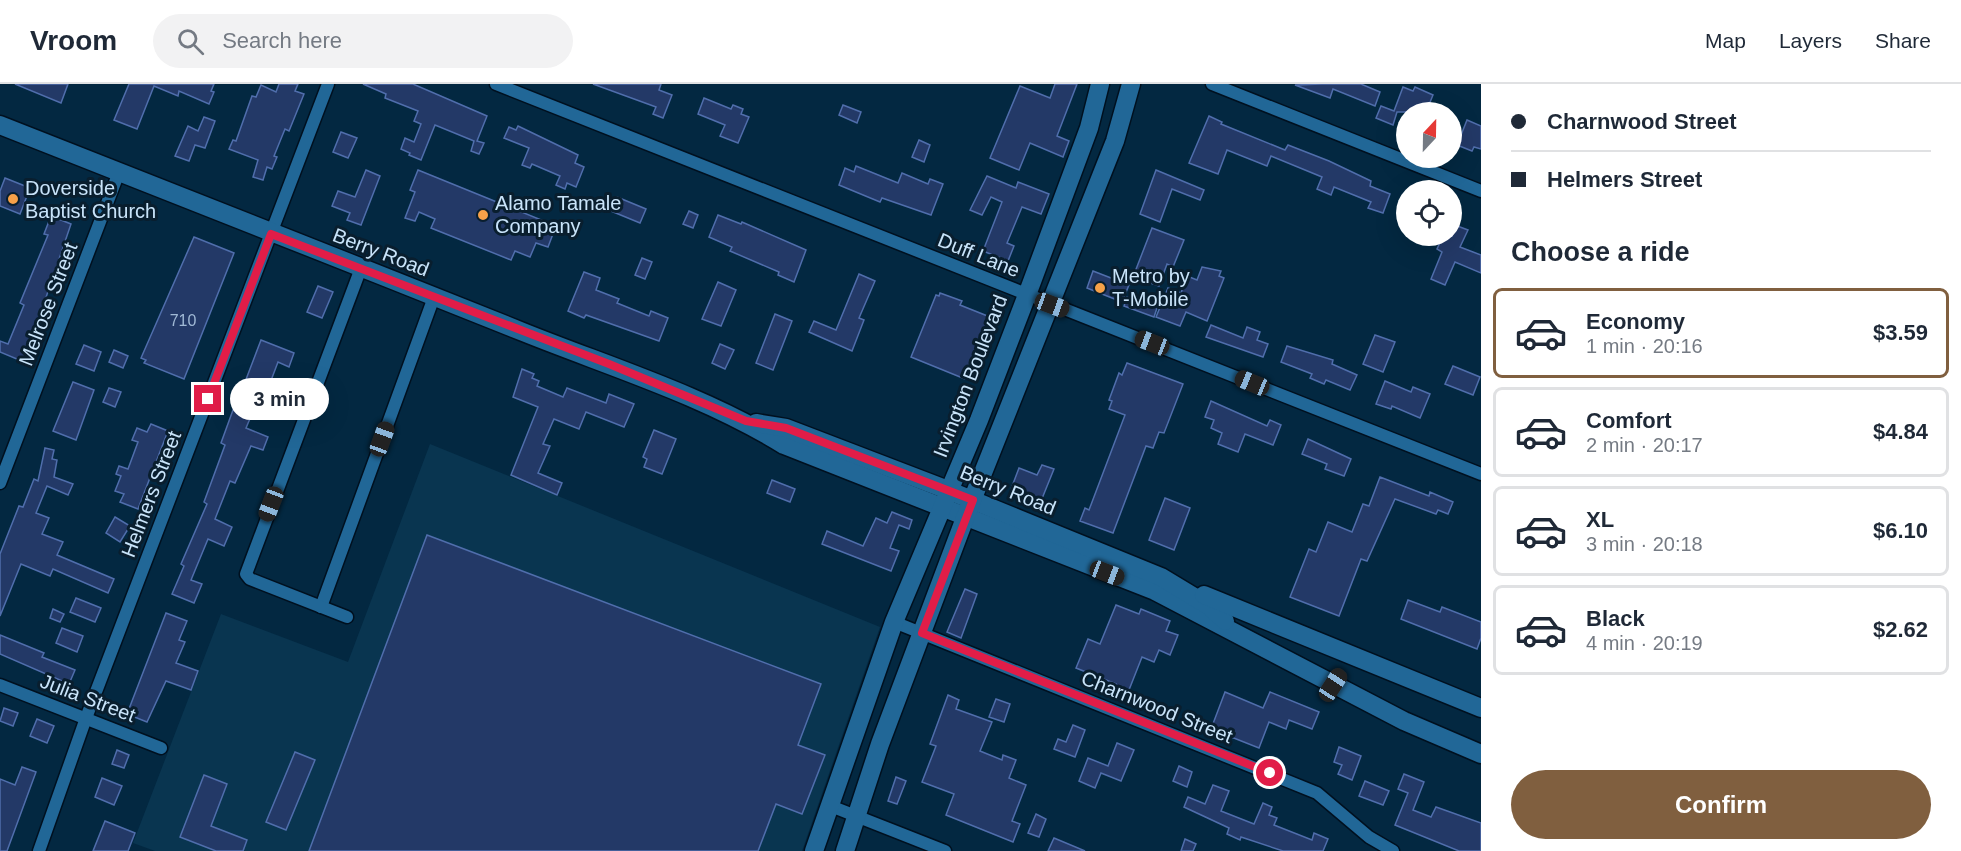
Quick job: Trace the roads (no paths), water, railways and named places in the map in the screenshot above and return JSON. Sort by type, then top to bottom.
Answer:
[{"type":"street","name":"Helmers Street","points":[[39,851],[86,718],[328,84]]},
{"type":"street","name":"Duff Lane","points":[[496,84],[1481,474]]},
{"type":"street","name":"Irvington Boulevard","points":[[818,848],[828,805],[894,622],[942,509],[1027,295],[1089,128],[1100,84]]},
{"type":"street","points":[[845,851],[856,815],[965,518],[1052,305],[1115,141],[1131,84]]},
{"type":"street","points":[[1212,84],[1481,191]]},
{"type":"street","name":"Berry Road","points":[[0,124],[271,234],[746,421],[784,445],[1155,591],[1202,617],[1238,632],[1333,685],[1404,721],[1481,754]]},
{"type":"street","name":"Melrose Street","points":[[0,483],[119,172]]},
{"type":"street","points":[[346,617],[250,579],[246,569],[361,268]]},
{"type":"street","points":[[321,607],[434,297]]},
{"type":"street","name":"Berry Road","points":[[746,421],[786,428],[949,490],[1161,577],[1209,606],[1238,632]]},
{"type":"street","points":[[1161,577],[1351,657],[1481,708]]},
{"type":"street","name":"Charnwood Street","points":[[894,622],[1308,790],[1335,806],[1369,837],[1393,851]]},
{"type":"street","points":[[1333,685],[1351,657]]},
{"type":"street","name":"Julia Street","points":[[0,685],[161,748]]},
{"type":"street","points":[[828,805],[945,851]]},
{"type":"place","name":"Doverside Baptist Church","points":[[13,199]]},
{"type":"place","name":"Alamo Tamale Company","points":[[483,215]]},
{"type":"place","name":"Metro by T-Mobile","points":[[1100,288]]}]
